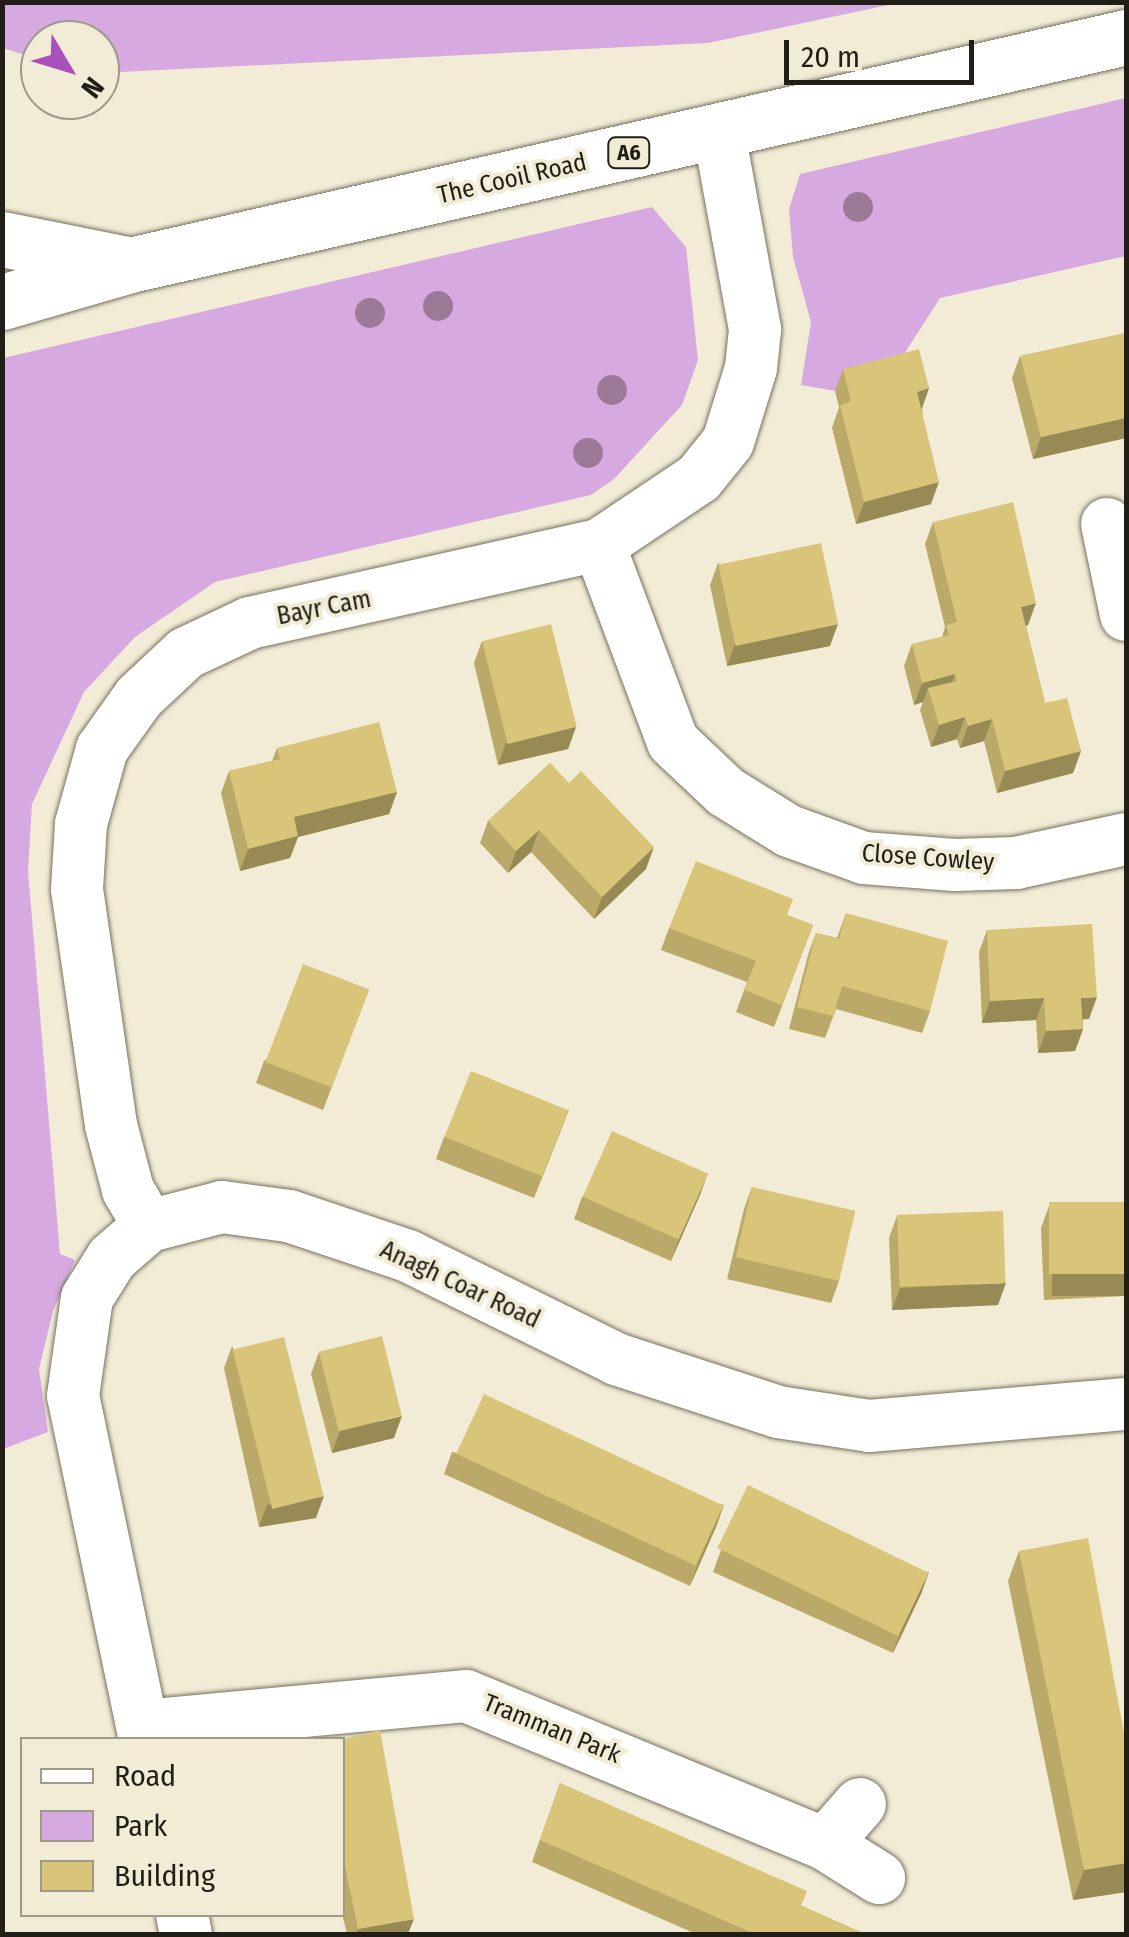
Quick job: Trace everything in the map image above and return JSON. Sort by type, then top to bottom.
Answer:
[{"type":"highway","name":"The Cooil Road","points":[[2,302],[130,265],[720,133],[1126,36]]},
{"type":"highway","name":"The Cooil Road","points":[[2,239],[130,265]]},
{"type":"street","name":"Bayr Cam","points":[[150,1226],[128,1190],[111,1125],[77,889],[81,824],[102,750],[139,697],[186,653],[250,623],[599,545],[699,478],[728,442],[752,368],[750,293],[720,133]]},
{"type":"street","points":[[1107,524],[1126,615]]},
{"type":"street","name":"Close Cowley","points":[[599,545],[673,742],[726,792],[788,831],[864,858],[954,864],[1016,863],[1126,839]]},
{"type":"street","name":"Anagh Coar Road","points":[[144,1733],[72,1396],[87,1298],[112,1258],[150,1226],[222,1207],[289,1216],[408,1256],[616,1359],[778,1412],[869,1426],[1126,1404]]},
{"type":"street","name":"Tramman Park","points":[[144,1733],[466,1696],[826,1844],[879,1878]]},
{"type":"street","points":[[826,1844],[860,1804]]},
{"type":"green space","points":[[3,2],[898,2],[708,43],[120,72],[120,20],[20,20],[20,54],[3,48]]},
{"type":"green space","points":[[1126,98],[1126,256],[940,298],[899,362],[835,391],[801,385],[811,322],[793,257],[789,209],[800,174]]},
{"type":"green space","points":[[652,207],[686,247],[698,360],[682,405],[614,479],[591,495],[215,582],[135,637],[84,692],[32,804],[28,871],[60,1254],[75,1260],[53,1311],[39,1369],[48,1432],[3,1449],[3,358]]},
{"type":"building","points":[[1126,333],[1126,418],[1041,437],[1020,356]]},
{"type":"building","points":[[919,349],[929,388],[917,392],[939,482],[864,502],[840,406],[851,401],[843,369]]},
{"type":"building","points":[[1013,502],[1036,603],[1021,607],[1045,703],[1067,698],[1081,751],[1005,771],[992,719],[968,726],[965,717],[939,725],[928,688],[957,681],[955,674],[922,683],[912,644],[949,635],[946,625],[957,622],[933,522]]},
{"type":"building","points":[[821,543],[838,624],[736,646],[718,565]]},
{"type":"building","points":[[551,624],[577,727],[508,744],[482,641]]},
{"type":"building","points":[[379,722],[397,792],[294,817],[298,836],[248,849],[229,771],[280,759],[277,748]]},
{"type":"building","points":[[550,763],[569,783],[581,771],[654,847],[602,897],[539,830],[516,851],[488,821]]},
{"type":"building","points":[[696,861],[793,899],[787,915],[813,925],[782,1005],[744,990],[756,961],[669,928]]},
{"type":"building","points":[[846,913],[948,941],[930,1011],[842,986],[833,1016],[797,1007],[816,933],[839,939]]},
{"type":"building","points":[[1092,924],[1097,997],[1081,998],[1083,1029],[1046,1031],[1044,998],[990,1001],[987,930]]},
{"type":"building","points":[[303,964],[369,989],[332,1087],[265,1062]]},
{"type":"building","points":[[471,1071],[568,1110],[542,1176],[444,1137]]},
{"type":"building","points":[[612,1131],[708,1174],[679,1239],[583,1197]]},
{"type":"building","points":[[752,1187],[855,1211],[839,1281],[736,1257]]},
{"type":"building","points":[[1049,1202],[1126,1202],[1126,1274],[1049,1274]]},
{"type":"building","points":[[1003,1211],[1006,1283],[900,1287],[897,1215]]},
{"type":"building","points":[[382,1336],[402,1416],[339,1431],[319,1352]]},
{"type":"building","points":[[284,1337],[324,1496],[272,1509],[233,1350]]},
{"type":"building","points":[[484,1394],[723,1506],[695,1565],[456,1454]]},
{"type":"building","points":[[748,1485],[929,1573],[898,1636],[717,1548]]},
{"type":"building","points":[[1088,1538],[1126,1744],[1126,1863],[1084,1870],[1019,1551]]},
{"type":"building","points":[[380,1730],[414,1919],[358,1929],[345,1866],[345,1739]]},
{"type":"building","points":[[560,1783],[807,1891],[801,1906],[865,1934],[755,1934],[540,1840]]}]
